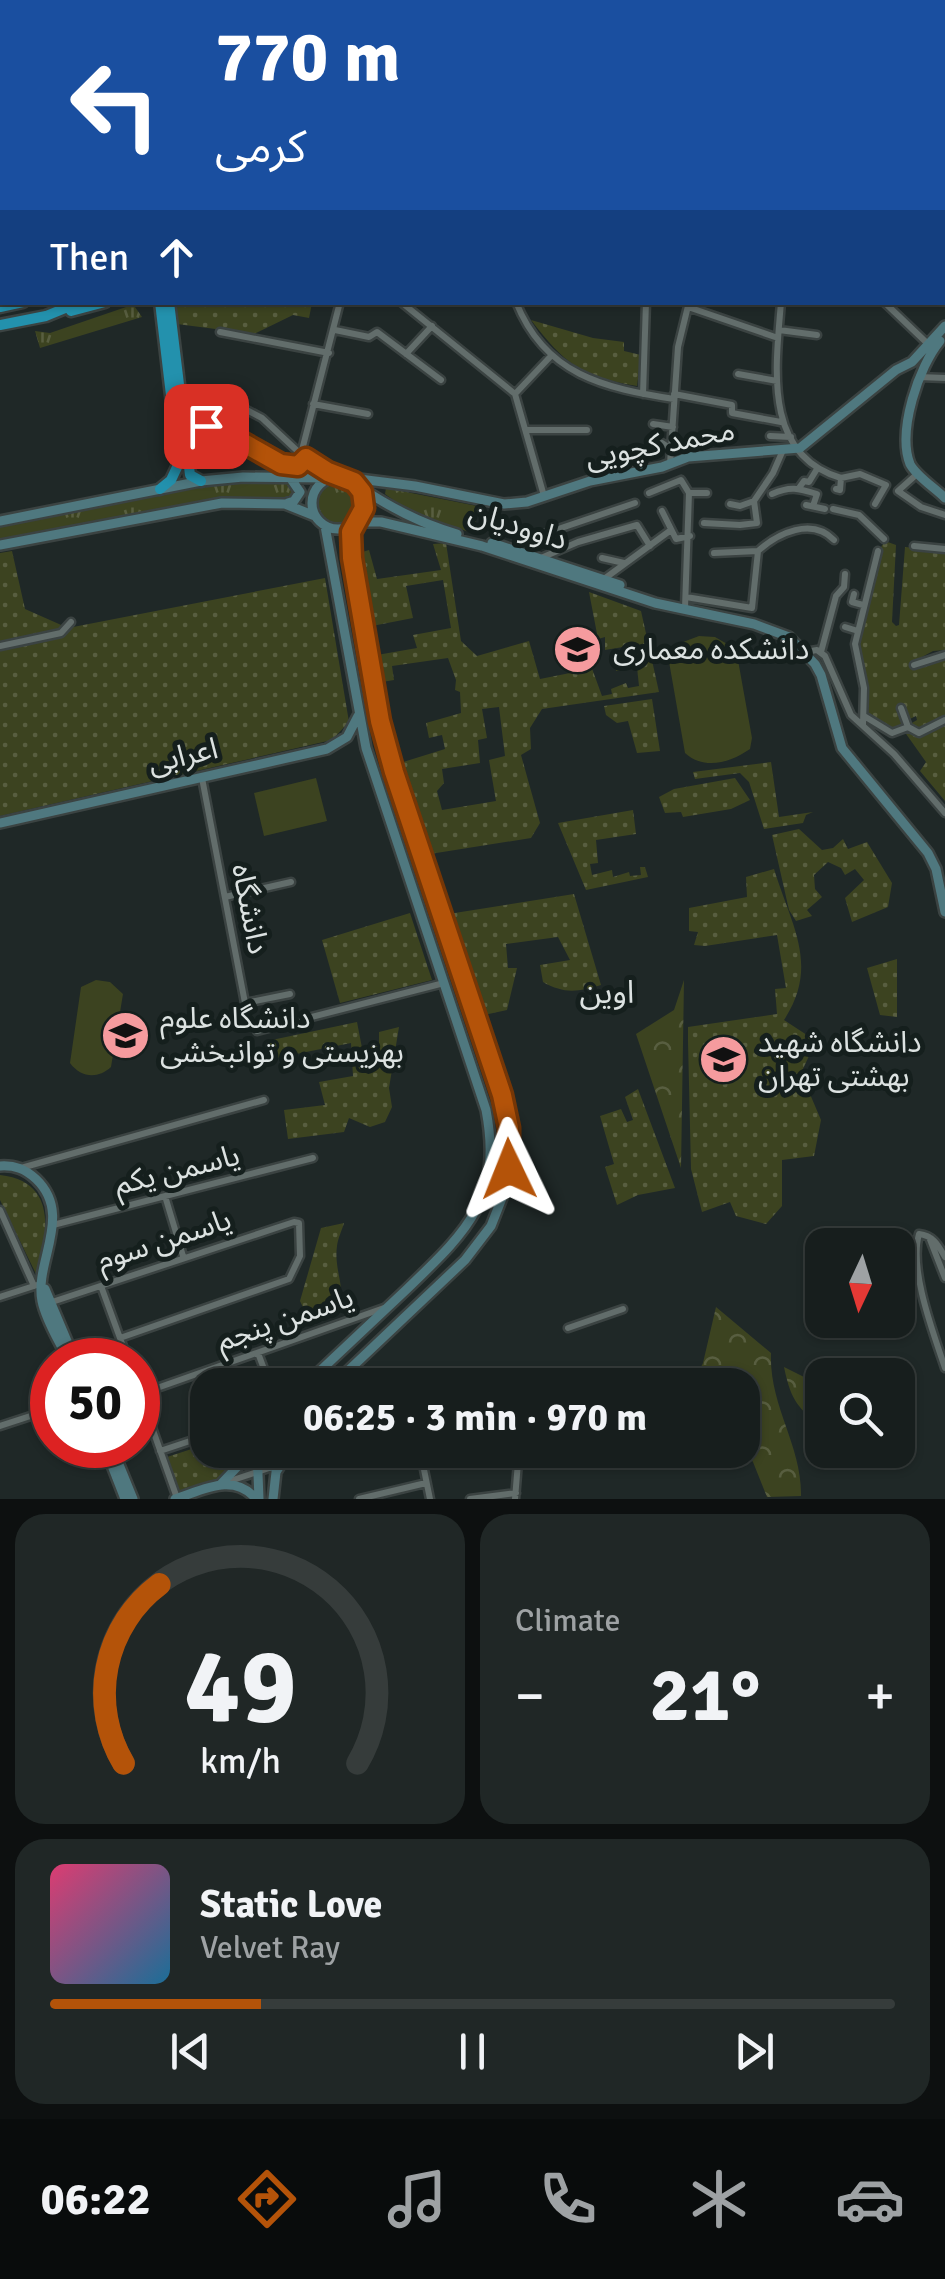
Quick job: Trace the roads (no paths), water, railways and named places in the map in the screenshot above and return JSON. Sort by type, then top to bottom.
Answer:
[{"type":"highway","points":[[46,316],[73,305]]},
{"type":"highway","points":[[0,325],[92,305]]},
{"type":"highway","points":[[160,305],[179,462],[171,480],[160,489]]},
{"type":"highway","points":[[169,305],[190,474],[201,481]]},
{"type":"main road","points":[[800,448],[896,370],[912,362],[945,326]]},
{"type":"main road","points":[[945,335],[926,358],[919,377],[910,412],[908,448],[910,466],[945,498]]},
{"type":"main road","name":"محمد کچویی","points":[[0,523],[201,481],[243,477],[337,477],[402,484],[504,504],[544,497],[590,481],[688,457],[800,448]]},
{"type":"main road","points":[[316,516],[314,493],[337,477],[358,486],[364,500],[355,523],[352,558],[386,748],[502,1095],[510,1156],[502,1198],[482,1240],[352,1368]]},
{"type":"main road","points":[[285,504],[300,492],[292,478]]},
{"type":"main road","name":"داوودیان","points":[[358,486],[433,530],[655,604],[685,602],[766,627],[789,637],[805,652]]},
{"type":"main road","points":[[0,545],[200,506],[240,502],[285,504],[316,516],[325,526],[366,748],[486,1110],[490,1170],[476,1212],[457,1241],[324,1368]]},
{"type":"main road","name":"داوودیان","points":[[355,523],[380,522],[433,530],[516,550],[668,604]]},
{"type":"main road","points":[[325,526],[340,529],[355,523]]},
{"type":"main road","points":[[805,652],[821,675],[842,748],[928,853],[936,869],[945,912]]},
{"type":"main road","name":"اعرابی","points":[[0,823],[327,750],[347,737],[359,713]]},
{"type":"main road","points":[[888,805],[906,816],[925,837],[945,882]]},
{"type":"main road","points":[[0,1166],[21,1168],[42,1186],[51,1207],[53,1224],[39,1285],[62,1338]]},
{"type":"main road","points":[[115,1468],[125,1499]]},
{"type":"main road","points":[[118,1468],[133,1499]]},
{"type":"main road","points":[[176,1499],[221,1484],[239,1468]]},
{"type":"main road","points":[[258,1468],[258,1499]]},
{"type":"main road","points":[[273,1499],[277,1468]]},
{"type":"main road","points":[[221,1484],[243,1487],[258,1499]]},
{"type":"street","points":[[292,478],[312,470],[306,458],[313,404],[339,305]]},
{"type":"street","points":[[518,305],[550,357],[603,386],[732,405],[732,412],[781,422]]},
{"type":"street","points":[[643,394],[646,305]]},
{"type":"street","points":[[670,464],[678,348],[689,305],[779,334],[816,335]]},
{"type":"street","points":[[782,305],[777,381],[781,422],[817,469],[841,478],[860,474],[886,485],[875,504]]},
{"type":"street","points":[[887,305],[929,345]]},
{"type":"street","points":[[415,307],[432,326],[515,394],[544,497]]},
{"type":"street","points":[[406,354],[432,326]]},
{"type":"street","points":[[335,330],[368,337],[377,332],[441,380]]},
{"type":"street","points":[[220,332],[329,353]]},
{"type":"street","points":[[515,394],[550,357]]},
{"type":"street","points":[[738,374],[777,381]]},
{"type":"street","points":[[919,377],[944,376]]},
{"type":"street","points":[[220,396],[262,418],[306,458],[337,477]]},
{"type":"street","points":[[313,404],[368,414]]},
{"type":"street","points":[[199,441],[210,424],[281,464],[298,466],[306,458]]},
{"type":"street","points":[[653,424],[674,428]]},
{"type":"street","points":[[526,430],[586,430]]},
{"type":"street","points":[[770,436],[792,437]]},
{"type":"street","points":[[662,443],[672,449]]},
{"type":"street","points":[[730,504],[740,506],[754,501],[784,449]]},
{"type":"street","points":[[799,488],[804,481],[809,482],[817,469]]},
{"type":"street","points":[[918,473],[898,492],[945,515]]},
{"type":"street","points":[[836,489],[840,490],[841,478]]},
{"type":"street","points":[[649,493],[681,480],[689,493],[685,602],[752,608],[758,551]]},
{"type":"street","points":[[772,494],[785,488],[817,494],[819,507],[813,519]]},
{"type":"street","points":[[689,493],[707,493]]},
{"type":"street","points":[[704,523],[757,523],[754,501]]},
{"type":"street","points":[[516,550],[520,542],[635,502]]},
{"type":"street","points":[[819,507],[859,515],[884,539]]},
{"type":"street","points":[[662,510],[676,538],[690,536]]},
{"type":"street","points":[[541,558],[578,542],[637,526],[650,546]]},
{"type":"street","points":[[604,579],[671,530]]},
{"type":"street","points":[[714,553],[758,551],[774,538],[798,530],[822,532],[834,540]]},
{"type":"street","points":[[914,546],[945,549]]},
{"type":"street","points":[[863,726],[864,688],[855,644],[878,551]]},
{"type":"street","points":[[602,558],[625,564]]},
{"type":"street","points":[[820,652],[845,574]]},
{"type":"street","points":[[854,594],[852,602],[864,605]]},
{"type":"street","points":[[0,646],[62,633],[71,622]]},
{"type":"street","points":[[846,626],[858,631]]},
{"type":"street","points":[[805,652],[820,652]]},
{"type":"street","points":[[820,652],[851,715],[894,754],[945,813]]},
{"type":"street","points":[[914,664],[945,654]]},
{"type":"street","points":[[901,708],[918,734],[945,720]]},
{"type":"street","points":[[864,716],[892,733],[910,723]]},
{"type":"street","name":"دانشگاه","points":[[202,778],[245,1004],[290,994]]},
{"type":"street","points":[[224,897],[290,882]]},
{"type":"street","points":[[257,1031],[446,983]]},
{"type":"street","points":[[21,1168],[264,1100]]},
{"type":"street","name":"یاسمن یکم","points":[[53,1224],[313,1158]]},
{"type":"street","points":[[165,1196],[183,1256]]},
{"type":"street","points":[[0,1210],[39,1285],[0,1297]]},
{"type":"street","name":"یاسمن سوم","points":[[46,1304],[294,1222],[301,1228],[300,1256],[289,1279],[120,1338]]},
{"type":"street","points":[[945,1257],[928,1236],[919,1234],[915,1250],[930,1323],[945,1368]]},
{"type":"street","points":[[928,1236],[945,1278]]},
{"type":"street","points":[[101,1285],[120,1338]]},
{"type":"street","name":"یاسمن پنجم","points":[[160,1384],[389,1306]]},
{"type":"street","points":[[568,1328],[623,1310]]},
{"type":"street","points":[[258,1353],[264,1368]]},
{"type":"street","points":[[0,1426],[30,1416]]},
{"type":"street","points":[[176,1499],[160,1451],[190,1441]]},
{"type":"street","points":[[221,1484],[271,1468]]},
{"type":"street","points":[[423,1468],[430,1499]]},
{"type":"street","points":[[470,1499],[515,1496],[518,1468]]},
{"type":"street","points":[[359,1499],[426,1483]]},
{"type":"place","name":"دانشکده معماری","points":[[578,649]]},
{"type":"place","name":"دانشگاه علوم بهزیستی و توانبخشی","points":[[125,1035]]},
{"type":"place","name":"دانشگاه شهید بهشتی تهران","points":[[723,1059]]},
{"type":"district","name":"اوین","points":[[607,992]]}]
